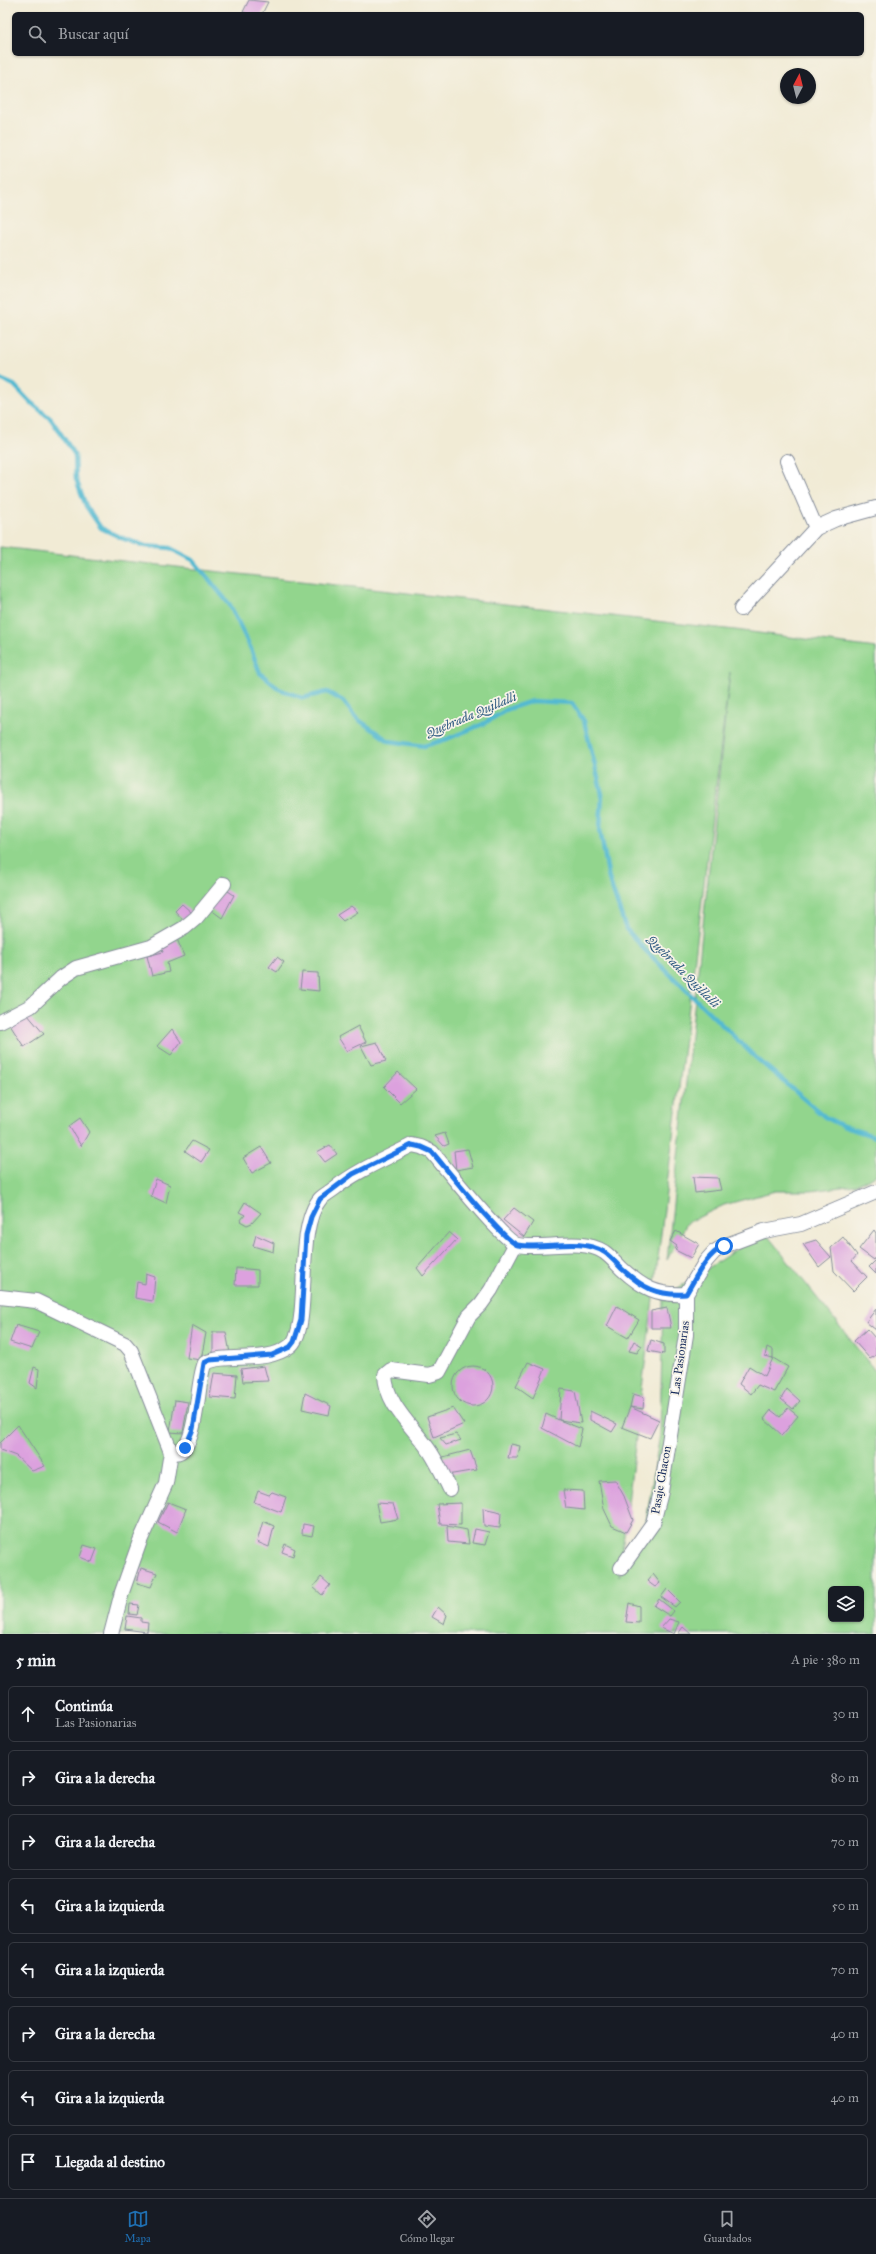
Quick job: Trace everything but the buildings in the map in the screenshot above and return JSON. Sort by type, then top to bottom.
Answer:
[{"type":"street","points":[[787,461],[816,528]]},
{"type":"street","points":[[740,609],[816,528],[836,520],[876,508]]},
{"type":"street","points":[[0,1022],[31,1006],[61,978],[76,968],[151,946],[184,928],[196,918],[224,884]]},
{"type":"street","points":[[171,1452],[177,1454],[182,1452],[193,1429],[204,1363],[210,1360],[272,1355],[290,1347],[294,1342],[301,1320],[306,1235],[311,1217],[320,1199],[353,1174],[412,1145],[432,1152],[498,1228],[515,1245],[543,1248],[566,1244],[588,1246],[604,1252],[632,1278],[653,1292],[669,1295],[686,1294],[714,1252],[764,1231],[801,1224],[876,1192]]},
{"type":"street","points":[[450,1489],[431,1453],[398,1410],[385,1386],[385,1375],[390,1370],[429,1375],[439,1372],[469,1316],[482,1304],[492,1290],[515,1245]]},
{"type":"street","name":"Las Pasionarias","points":[[669,1430],[686,1335],[686,1294]]},
{"type":"street","points":[[0,1297],[36,1301],[125,1344],[130,1351],[171,1452],[166,1483],[140,1541],[122,1592],[111,1634]]},
{"type":"street","name":"Pasaje Chacon","points":[[621,1568],[653,1524],[661,1492],[669,1430]]},
{"type":"green space","points":[[0,547],[735,630],[876,648],[876,1175],[856,1185],[811,1191],[775,1191],[724,1205],[687,1223],[667,1260],[730,672],[619,1576],[643,1540],[660,1434],[663,1298],[764,1231],[876,1372],[876,1634],[0,1634]]},
{"type":"waterway","name":"Quebrada Quillalli","points":[[0,379],[14,385],[29,401],[51,419],[75,455],[76,479],[86,506],[101,528],[122,538],[145,546],[170,548],[193,560],[230,605],[251,649],[260,673],[279,689],[303,698],[327,692],[343,701],[356,718],[389,741],[424,746],[447,739],[483,724],[508,709],[532,701],[572,703],[584,721],[602,794],[600,829],[609,879],[626,929],[647,952],[754,1056],[825,1117],[843,1126],[876,1137]]},
{"type":"route","points":[[185,1448],[193,1429],[204,1363],[210,1360],[242,1359],[272,1355],[290,1347],[294,1342],[301,1320],[306,1235],[311,1217],[320,1199],[353,1174],[412,1145],[432,1152],[498,1228],[515,1245],[543,1248],[566,1244],[588,1246],[604,1252],[632,1278],[653,1292],[669,1295],[686,1294],[706,1261],[714,1252],[724,1246]]}]
